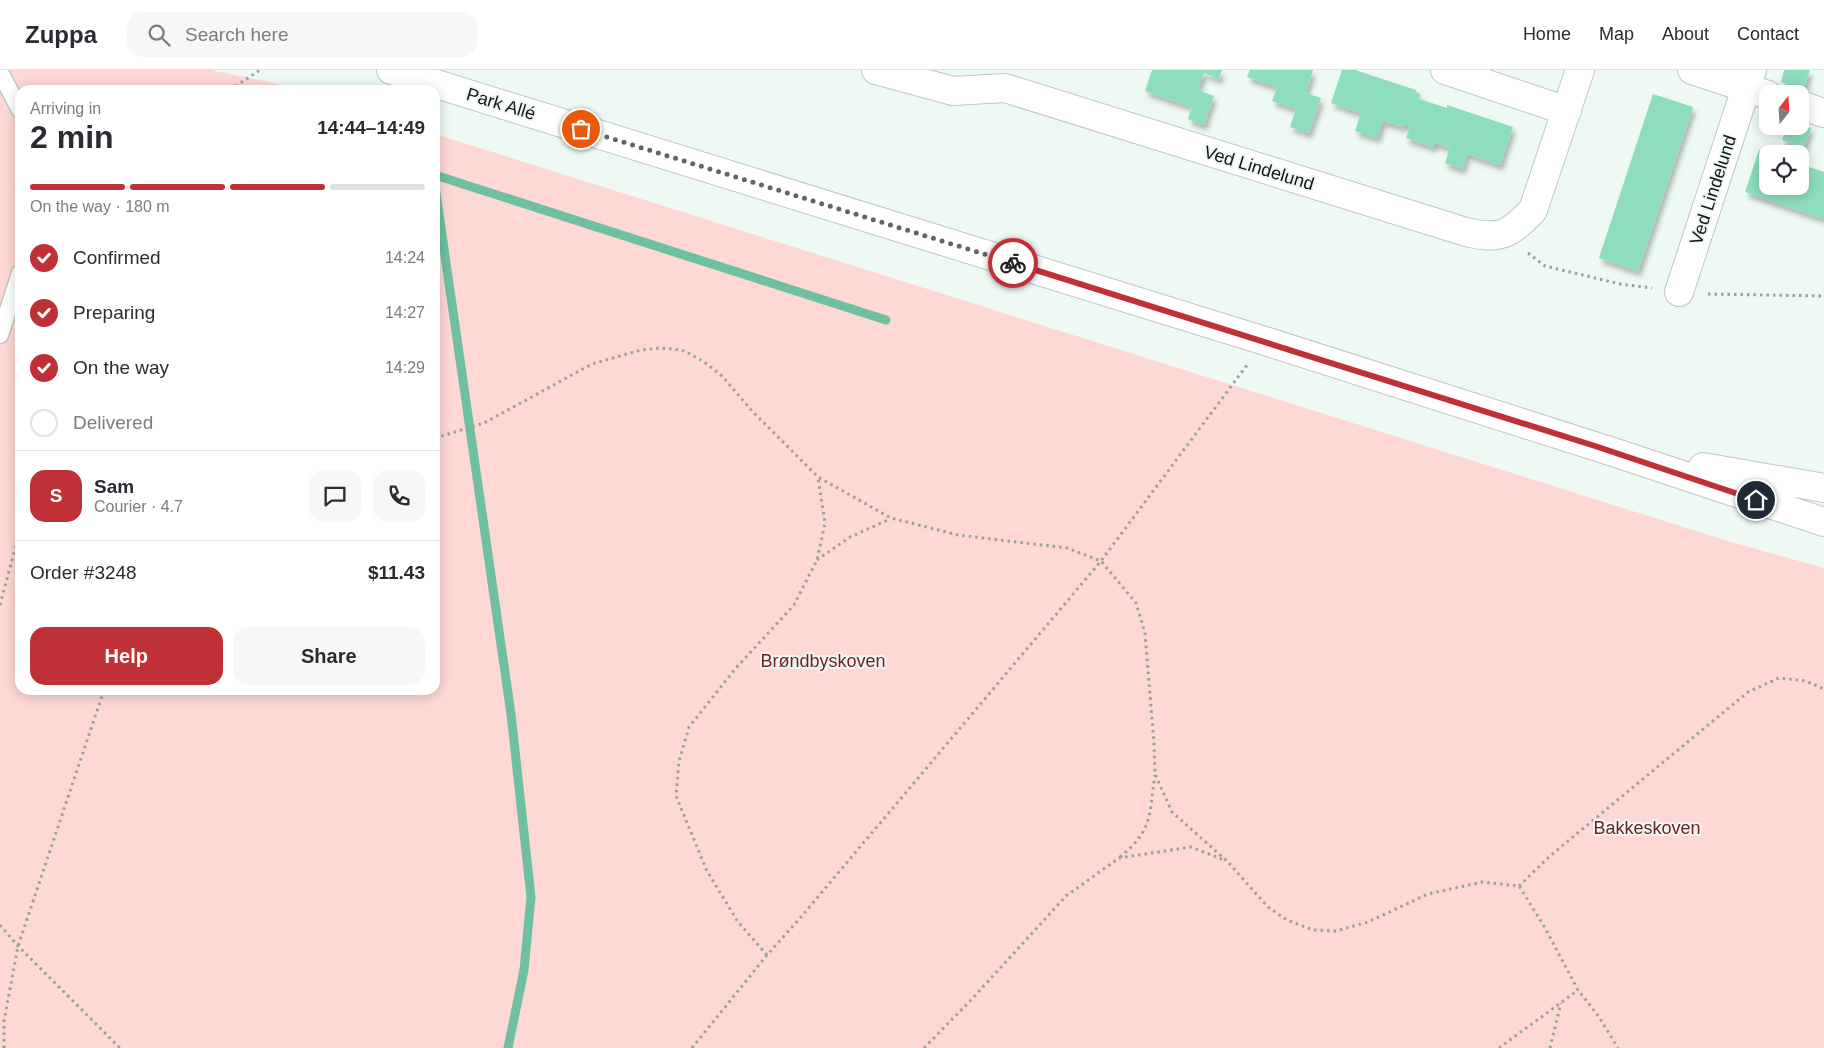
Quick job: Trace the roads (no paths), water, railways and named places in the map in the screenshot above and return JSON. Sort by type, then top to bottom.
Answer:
[{"type":"street","name":"Park Allé","points":[[391,70],[439,85]]},
{"type":"street","name":"Ved Lindelund","points":[[876,70],[953,91],[1005,88],[1486,237],[1504,234],[1520,224],[1533,210],[1580,70]]},
{"type":"street","points":[[1445,70],[1567,111]]},
{"type":"street","name":"Ved Lindelund","points":[[1680,292],[1755,85],[1692,70]]},
{"type":"street","name":"Park Allé","points":[[440,85],[1265,341],[1613,452],[1824,522]]},
{"type":"street","points":[[1809,108],[1824,113]]},
{"type":"street","name":"Park Allé","points":[[1613,452],[1824,488]]},
{"type":"lane","points":[[0,72],[15,100]]},
{"type":"lane","points":[[0,335],[15,288]]},
{"type":"waterway","points":[[440,177],[886,320]]},
{"type":"waterway","points":[[440,221],[511,714],[531,897],[524,970],[508,1048]]},
{"type":"park label","name":"Brøndbyskoven","points":[[823,661]]},
{"type":"park label","name":"Bakkeskoven","points":[[1647,828]]}]
